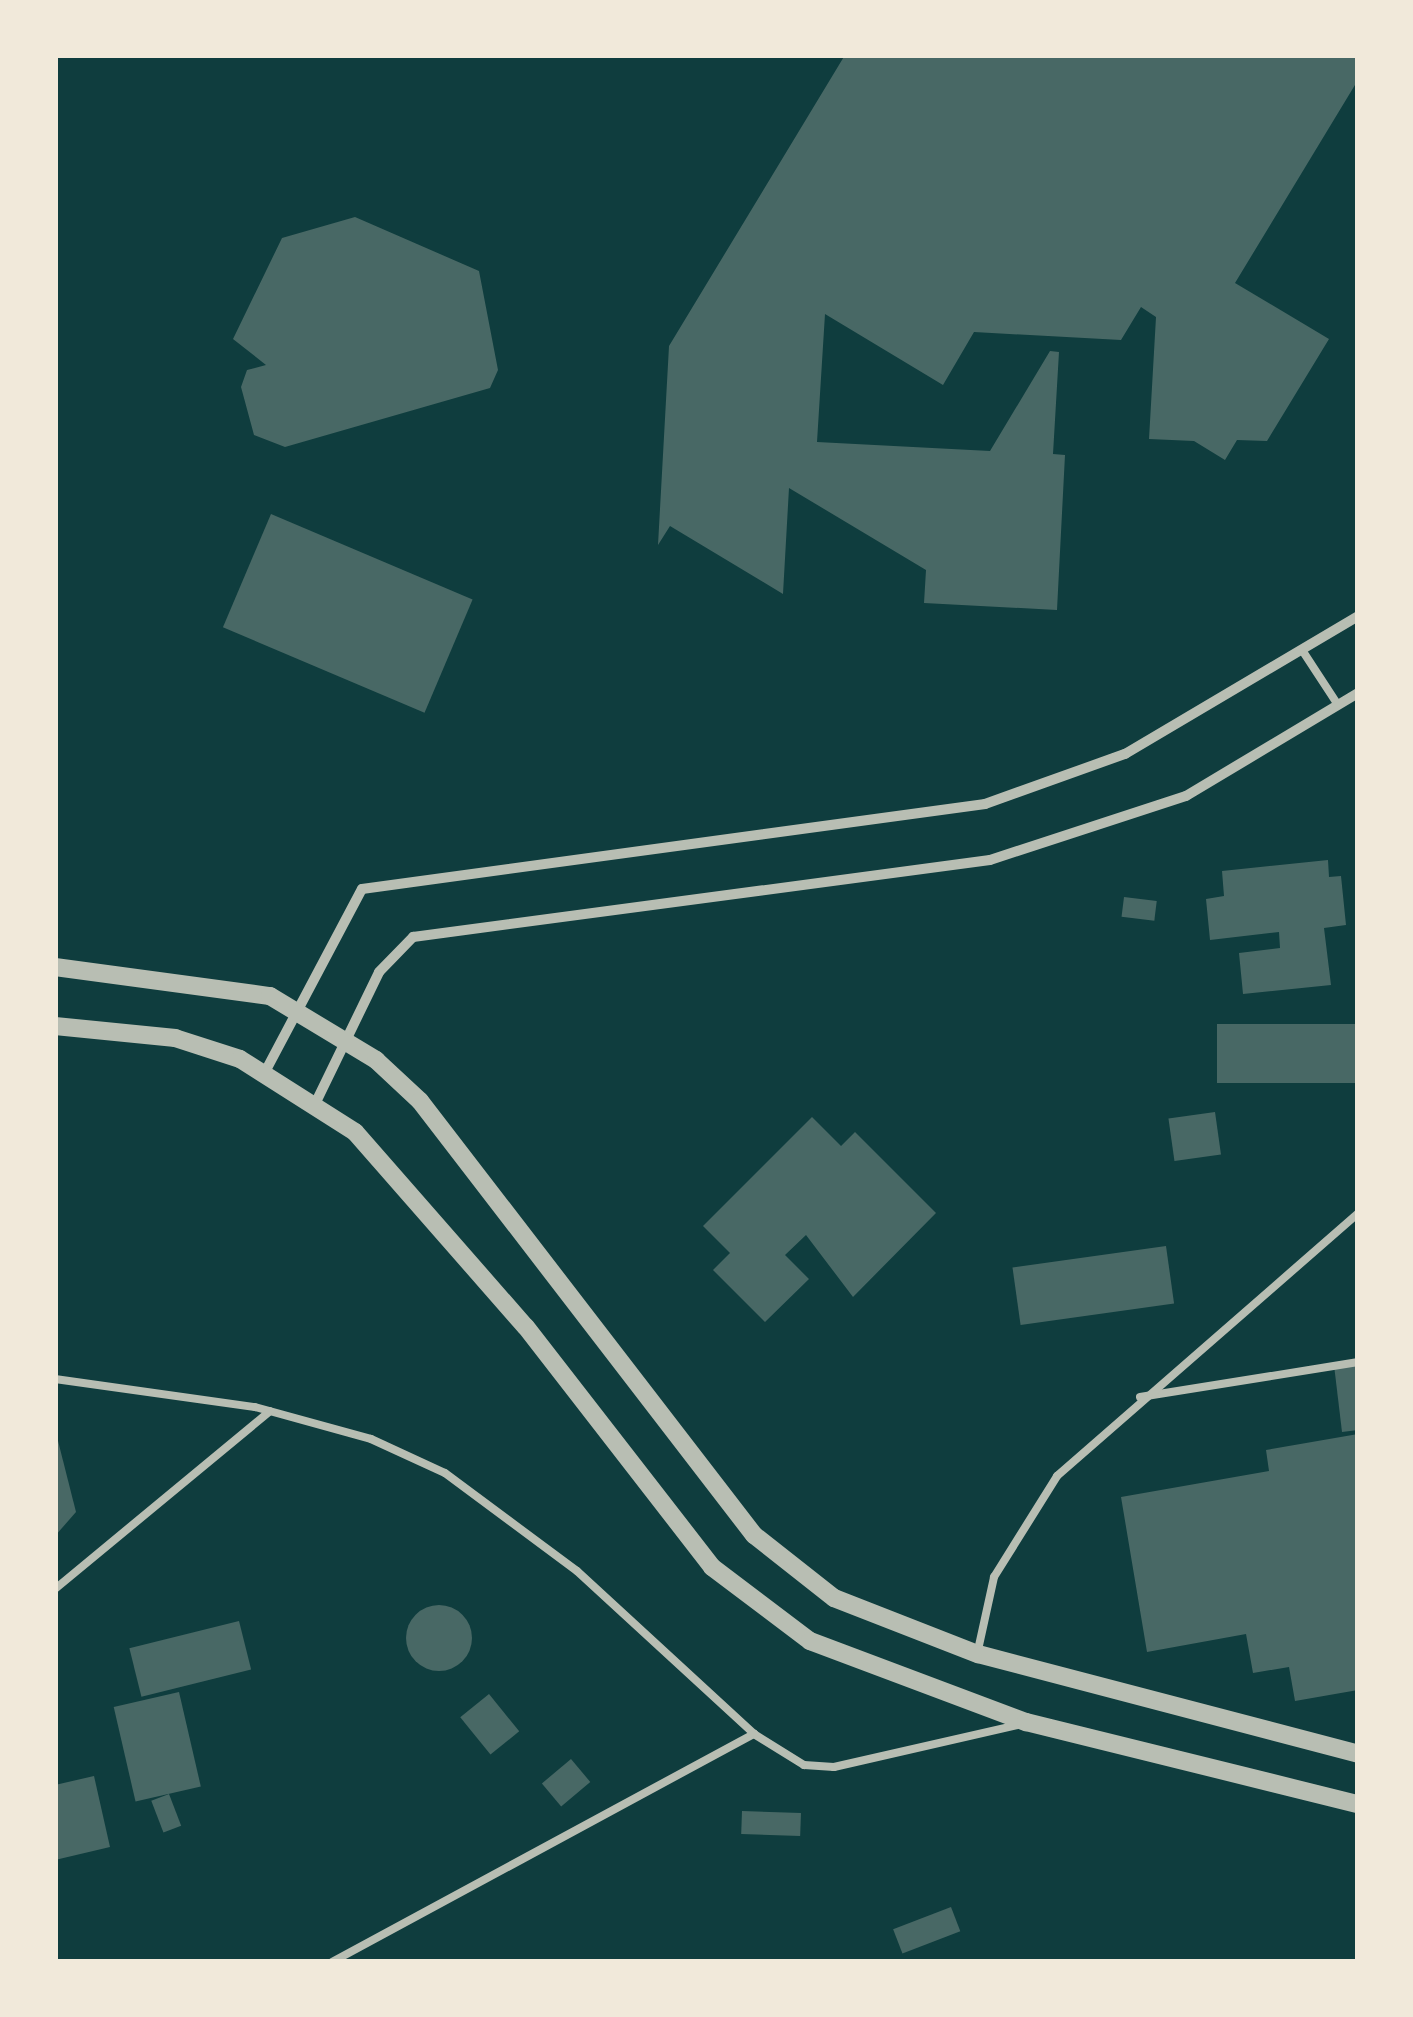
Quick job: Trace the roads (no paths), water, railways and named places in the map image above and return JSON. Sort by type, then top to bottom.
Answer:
[{"type":"street","points":[[265,1072],[296,1007],[362,890],[985,804],[1125,754],[1304,652],[1358,616]]},
{"type":"street","points":[[316,1102],[379,972],[413,937],[990,860],[1186,796],[1358,693]]},
{"type":"street","points":[[55,966],[206,982],[296,1007],[347,1039],[420,1101],[754,1535],[834,1598],[978,1654],[1358,1754]]},
{"type":"street","points":[[55,1026],[174,1038],[265,1072],[316,1102],[412,1192],[712,1567],[756,1608],[864,1666],[1026,1722],[1358,1804]]},
{"type":"lane","points":[[1304,652],[1338,704]]},
{"type":"lane","points":[[978,1654],[994,1577],[1026,1518],[1138,1398],[1358,1213]]},
{"type":"lane","points":[[1138,1398],[1358,1362]]},
{"type":"lane","points":[[55,1378],[270,1411],[371,1439],[445,1473],[577,1571],[754,1734],[804,1765],[834,1767],[1026,1722]]},
{"type":"lane","points":[[55,1589],[270,1411]]},
{"type":"lane","points":[[332,1962],[754,1734]]}]
